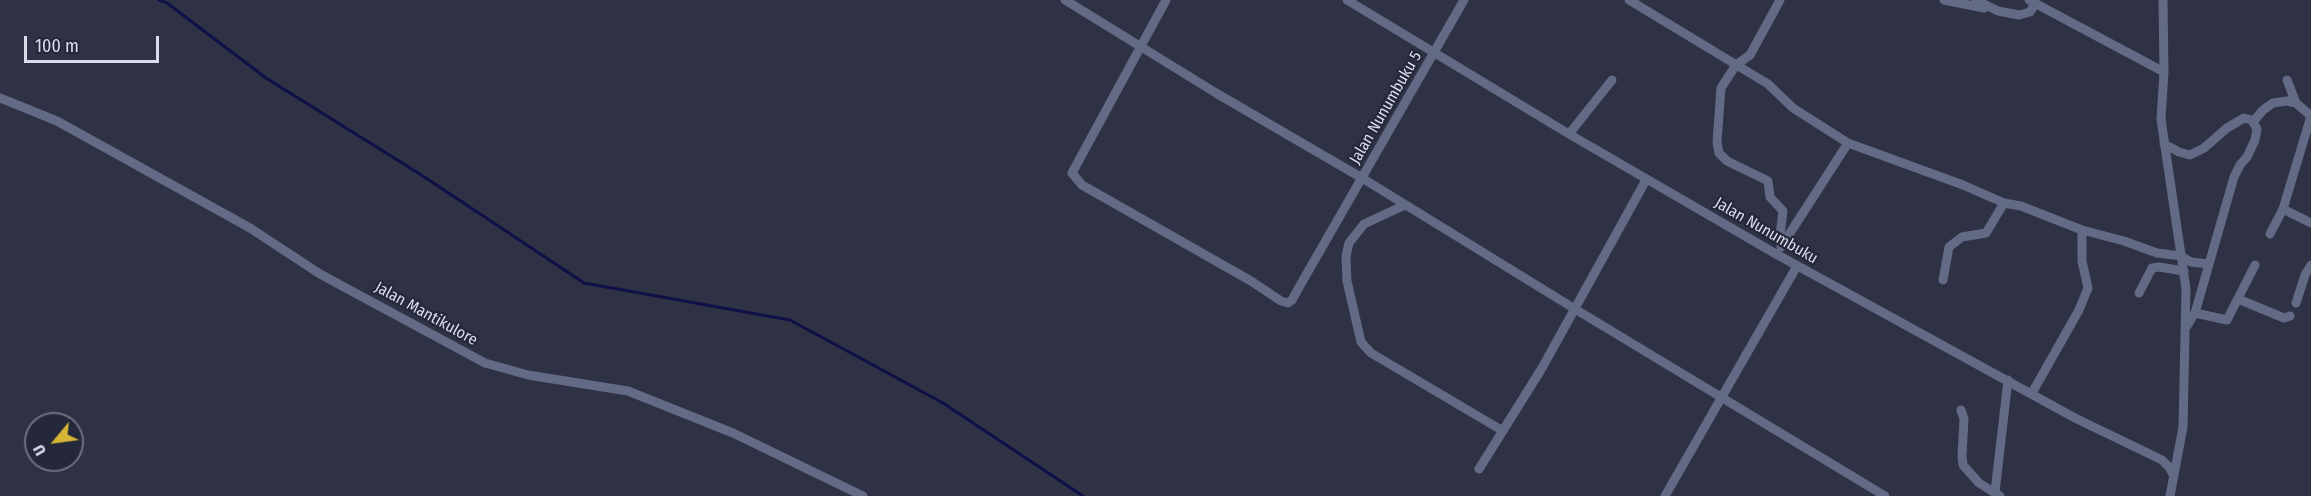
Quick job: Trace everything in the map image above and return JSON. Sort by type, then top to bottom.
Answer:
[{"type":"street","points":[[1065,0],[1885,496]]},
{"type":"street","points":[[1141,46],[1166,0]]},
{"type":"street","name":"Jalan Nunumbuku","points":[[1347,0],[1646,180],[1797,266],[2075,418],[2162,460],[2174,476]]},
{"type":"street","name":"Jalan Nunumbuku 5","points":[[1141,46],[1072,173],[1082,185],[1288,303],[1464,0]]},
{"type":"street","points":[[1629,0],[1768,84],[1793,108],[1848,143],[2082,230],[2157,253],[2181,256],[2191,262],[2208,264]]},
{"type":"street","points":[[1780,0],[1750,55],[1736,65],[1721,88],[1718,151],[1727,161],[1768,181],[1770,197],[1783,211],[1780,236],[1782,246]]},
{"type":"street","points":[[1944,0],[2024,15],[2030,12],[2032,2],[2164,72]]},
{"type":"street","points":[[1976,0],[1998,11]]},
{"type":"street","points":[[2163,0],[2164,72],[2161,119],[2184,271],[2187,326],[2183,427],[2170,496]]},
{"type":"street","points":[[1569,134],[1612,80]]},
{"type":"street","points":[[2270,234],[2283,209],[2311,116],[2296,103],[2287,80]]},
{"type":"street","name":"Jalan Mantikulore","points":[[0,98],[57,121],[250,228],[320,274],[485,363],[528,375],[628,391],[733,433],[863,496]]},
{"type":"street","points":[[2253,122],[2263,110],[2273,103],[2287,101],[2296,103]]},
{"type":"street","points":[[2164,144],[2186,154],[2194,154],[2239,121],[2247,118],[2257,129],[2255,140],[2247,157],[2234,177],[2195,313],[2187,326]]},
{"type":"street","points":[[1776,254],[1848,143]]},
{"type":"street","points":[[1479,469],[1575,309],[1646,180]]},
{"type":"street","points":[[1943,280],[1949,247],[1962,237],[1986,233],[2004,202]]},
{"type":"street","points":[[1405,205],[1364,224],[1349,243],[1346,256],[1347,281],[1361,342],[1371,353],[1503,431]]},
{"type":"street","points":[[2283,209],[2311,223]]},
{"type":"street","points":[[2032,393],[2088,288],[2082,261],[2082,230]]},
{"type":"street","points":[[2195,313],[2227,320],[2255,265]]},
{"type":"street","points":[[2296,303],[2311,265]]},
{"type":"street","points":[[1665,496],[1797,266]]},
{"type":"street","points":[[2139,293],[2152,267],[2184,271]]},
{"type":"street","points":[[2238,299],[2284,318],[2290,316]]},
{"type":"street","points":[[1961,410],[1964,419],[1963,465],[1979,483],[1997,494],[2008,380]]},
{"type":"waterway","points":[[159,0],[167,3],[266,78],[423,176],[584,283],[790,320],[943,403],[1083,496]]}]
